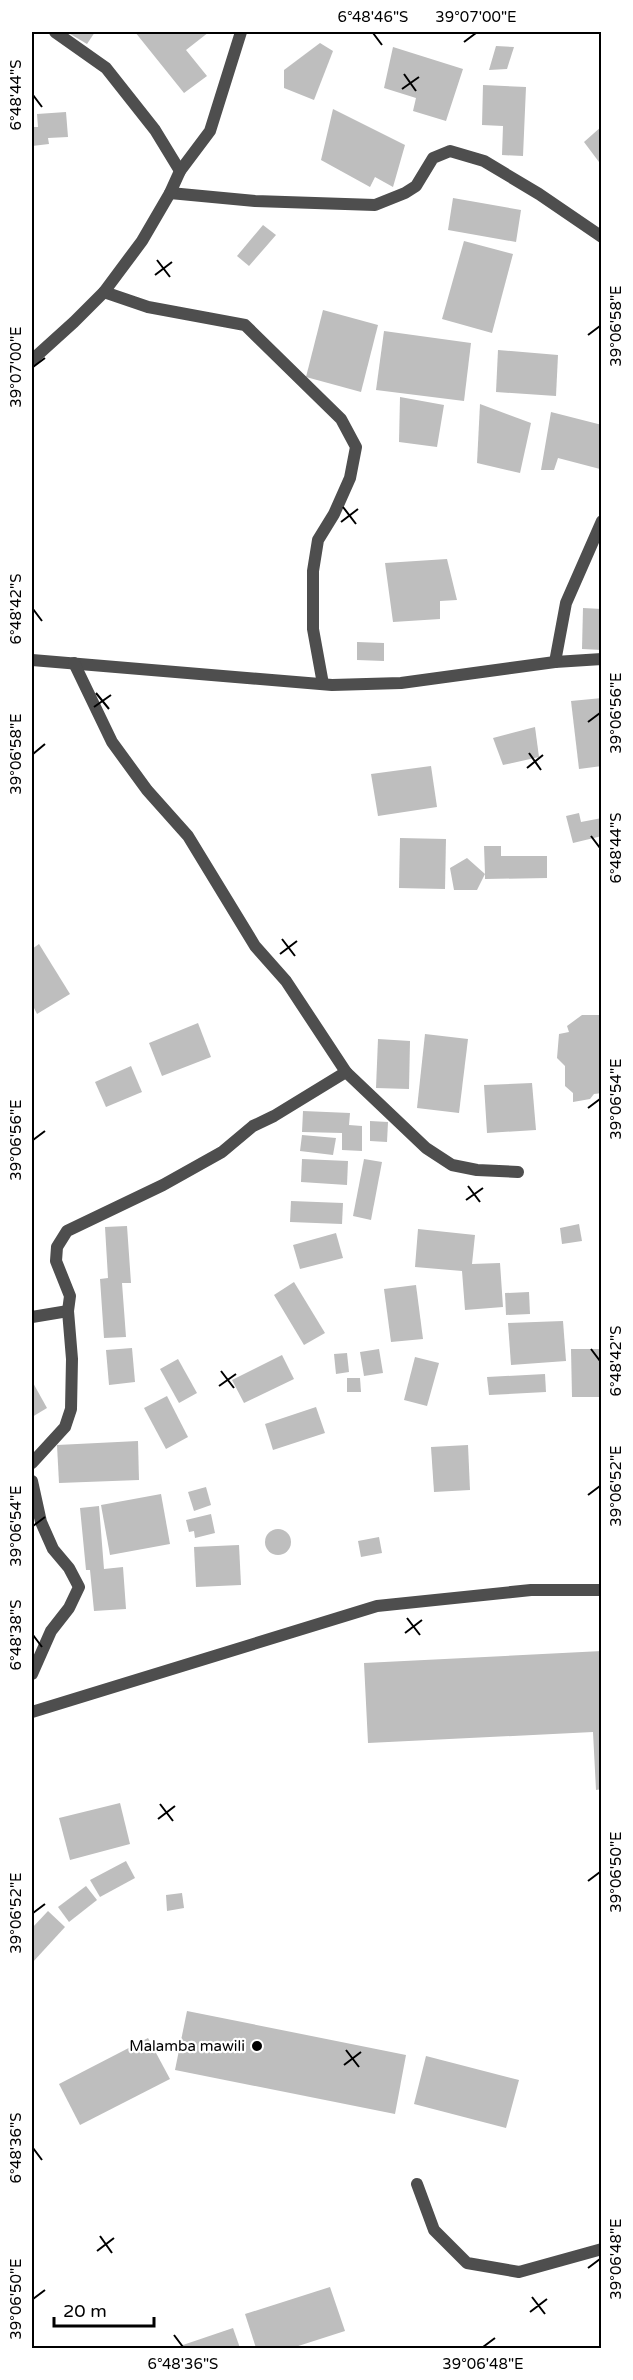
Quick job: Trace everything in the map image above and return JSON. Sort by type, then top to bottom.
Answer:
[{"type":"street","points":[[55,32],[106,68],[155,130],[180,171]]},
{"type":"street","points":[[32,360],[104,292],[142,241],[180,171],[210,131],[241,32]]},
{"type":"street","points":[[170,193],[255,201],[375,205],[405,194],[416,186],[433,158],[450,151],[484,161],[539,194],[602,237]]},
{"type":"street","points":[[104,292],[148,307],[245,325],[341,419],[356,447],[350,478],[334,514],[318,540],[313,571],[313,629],[323,684]]},
{"type":"street","points":[[555,662],[566,603],[602,521]]},
{"type":"street","points":[[32,660],[323,684],[401,683],[555,662],[602,660]]},
{"type":"street","points":[[74,663],[112,741],[147,790],[188,836],[255,946],[286,981],[346,1072],[426,1148],[452,1165],[477,1170],[518,1172]]},
{"type":"street","points":[[32,1463],[65,1427],[71,1409],[72,1359],[68,1311],[70,1296],[56,1261],[57,1247],[67,1231],[163,1185],[222,1152],[253,1126],[274,1116],[346,1072]]},
{"type":"street","points":[[32,1317],[68,1311]]},
{"type":"street","points":[[32,1481],[41,1522],[49,1540],[79,1587],[69,1608],[51,1631],[32,1674]]},
{"type":"street","points":[[32,1712],[377,1606],[531,1590],[602,1590]]},
{"type":"street","points":[[417,2184],[434,2230],[468,2263],[519,2272],[602,2248]]},
{"type":"building","points":[[67,32],[95,32],[87,44]]},
{"type":"building","points":[[135,32],[209,32],[186,50],[207,76],[184,93]]},
{"type":"building","points":[[320,43],[333,51],[314,100],[284,88],[284,70]]},
{"type":"building","points":[[496,46],[514,47],[507,69],[489,70]]},
{"type":"building","points":[[393,47],[463,69],[446,121],[413,111],[416,98],[384,88]]},
{"type":"building","points":[[483,85],[526,87],[523,156],[502,155],[503,126],[482,125]]},
{"type":"building","points":[[333,109],[405,145],[393,187],[375,177],[370,187],[321,160]]},
{"type":"building","points":[[66,112],[68,137],[48,138],[49,144],[32,146],[32,127],[38,127],[37,114]]},
{"type":"building","points":[[602,126],[602,166],[584,142]]},
{"type":"building","points":[[453,198],[521,210],[516,242],[448,230]]},
{"type":"building","points":[[263,225],[276,235],[249,266],[237,256]]},
{"type":"building","points":[[464,241],[513,254],[492,333],[442,319]]},
{"type":"building","points":[[323,310],[378,325],[361,392],[306,377]]},
{"type":"building","points":[[384,331],[471,343],[464,401],[376,390]]},
{"type":"building","points":[[498,350],[558,355],[556,396],[496,392]]},
{"type":"building","points":[[400,397],[444,405],[437,447],[399,442]]},
{"type":"building","points":[[480,404],[531,423],[520,473],[477,463]]},
{"type":"building","points":[[551,412],[602,425],[600,469],[558,458],[554,470],[541,470]]},
{"type":"building","points":[[447,559],[457,600],[440,601],[440,619],[393,622],[385,563]]},
{"type":"building","points":[[583,608],[602,609],[602,650],[582,649]]},
{"type":"building","points":[[357,642],[384,643],[384,661],[357,660]]},
{"type":"building","points":[[602,698],[602,766],[579,769],[571,701]]},
{"type":"building","points":[[535,727],[539,757],[503,765],[493,738]]},
{"type":"building","points":[[431,766],[437,807],[378,816],[371,774]]},
{"type":"building","points":[[579,813],[581,822],[602,818],[602,836],[573,843],[566,816]]},
{"type":"building","points":[[400,838],[446,839],[445,889],[399,888]]},
{"type":"building","points":[[484,846],[501,846],[501,856],[547,856],[547,878],[485,879]]},
{"type":"building","points":[[467,858],[485,874],[477,890],[454,890],[450,868]]},
{"type":"building","points":[[39,944],[70,994],[37,1014],[32,1004],[32,949]]},
{"type":"building","points":[[582,1015],[602,1015],[602,1093],[594,1094],[590,1099],[573,1102],[573,1093],[565,1086],[565,1066],[557,1058],[559,1034],[569,1032],[567,1026]]},
{"type":"building","points":[[198,1023],[211,1057],[162,1076],[149,1043]]},
{"type":"building","points":[[425,1034],[468,1039],[459,1113],[417,1108]]},
{"type":"building","points":[[378,1039],[410,1041],[409,1089],[376,1088]]},
{"type":"building","points":[[131,1066],[142,1092],[106,1107],[95,1082]]},
{"type":"building","points":[[532,1083],[536,1130],[487,1133],[484,1085]]},
{"type":"building","points":[[303,1111],[350,1113],[349,1125],[362,1126],[362,1151],[342,1150],[342,1133],[302,1132]]},
{"type":"building","points":[[370,1121],[388,1122],[387,1142],[370,1141]]},
{"type":"building","points":[[302,1135],[336,1138],[333,1155],[300,1151]]},
{"type":"building","points":[[302,1159],[348,1161],[347,1185],[301,1182]]},
{"type":"building","points":[[364,1159],[382,1162],[371,1220],[353,1216]]},
{"type":"building","points":[[291,1201],[343,1203],[342,1224],[290,1222]]},
{"type":"building","points":[[579,1224],[582,1241],[562,1244],[560,1228]]},
{"type":"building","points":[[127,1226],[131,1283],[122,1283],[126,1337],[104,1338],[100,1279],[108,1278],[105,1227]]},
{"type":"building","points":[[418,1229],[475,1235],[472,1264],[500,1263],[503,1307],[465,1310],[462,1271],[415,1267]]},
{"type":"building","points":[[336,1233],[343,1258],[300,1269],[293,1245]]},
{"type":"building","points":[[294,1282],[325,1333],[304,1345],[274,1295]]},
{"type":"building","points":[[416,1285],[423,1339],[391,1342],[384,1289]]},
{"type":"building","points":[[529,1292],[530,1314],[506,1315],[505,1293]]},
{"type":"building","points":[[563,1321],[566,1361],[511,1365],[508,1323]]},
{"type":"building","points":[[132,1348],[135,1382],[109,1385],[106,1350]]},
{"type":"building","points":[[379,1349],[383,1373],[364,1376],[360,1352]]},
{"type":"building","points":[[571,1349],[602,1349],[602,1397],[572,1397]]},
{"type":"building","points":[[347,1353],[349,1372],[336,1374],[334,1354]]},
{"type":"building","points":[[282,1355],[294,1379],[244,1403],[232,1380]]},
{"type":"building","points":[[415,1357],[439,1363],[427,1406],[404,1400]]},
{"type":"building","points":[[178,1359],[197,1393],[179,1403],[160,1369]]},
{"type":"building","points":[[545,1374],[546,1392],[489,1395],[487,1377]]},
{"type":"building","points":[[347,1378],[360,1378],[361,1392],[347,1392]]},
{"type":"building","points":[[32,1381],[47,1408],[32,1417]]},
{"type":"building","points":[[167,1396],[188,1437],[166,1449],[144,1408]]},
{"type":"building","points":[[316,1407],[325,1433],[273,1450],[265,1424]]},
{"type":"building","points":[[138,1441],[139,1480],[59,1483],[57,1445]]},
{"type":"building","points":[[468,1445],[470,1490],[434,1492],[431,1447]]},
{"type":"building","points":[[206,1487],[211,1505],[194,1511],[188,1492]]},
{"type":"building","points":[[161,1494],[170,1544],[110,1555],[101,1505]]},
{"type":"building","points":[[99,1506],[104,1569],[123,1567],[126,1609],[94,1611],[90,1570],[86,1570],[80,1508]]},
{"type":"building","points":[[211,1514],[215,1533],[195,1538],[194,1531],[189,1532],[186,1520]]},
{"type":"building","points":[[278,1529],[287,1533],[291,1542],[287,1551],[278,1555],[269,1551],[265,1542],[269,1533]]},
{"type":"building","points":[[379,1537],[382,1553],[361,1557],[358,1541]]},
{"type":"building","points":[[239,1545],[241,1585],[196,1587],[194,1547]]},
{"type":"building","points":[[602,1651],[602,1789],[596,1790],[593,1732],[368,1743],[364,1663]]},
{"type":"building","points":[[120,1803],[130,1844],[70,1860],[59,1818]]},
{"type":"building","points":[[126,1861],[135,1878],[100,1897],[90,1880]]},
{"type":"building","points":[[86,1886],[97,1900],[69,1922],[58,1907]]},
{"type":"building","points":[[182,1893],[184,1908],[167,1911],[166,1895]]},
{"type":"building","points":[[48,1911],[65,1927],[32,1963],[32,1928]]},
{"type":"building","points":[[187,2011],[406,2055],[395,2114],[175,2070]]},
{"type":"building","points":[[148,2038],[170,2079],[80,2125],[59,2084]]},
{"type":"building","points":[[426,2056],[519,2080],[506,2128],[414,2104]]},
{"type":"building","points":[[330,2287],[345,2331],[292,2348],[256,2348],[245,2314]]},
{"type":"building","points":[[233,2328],[240,2348],[174,2348]]},
{"type":"place","name":"Malamba mawili","points":[[257,2046]]}]
